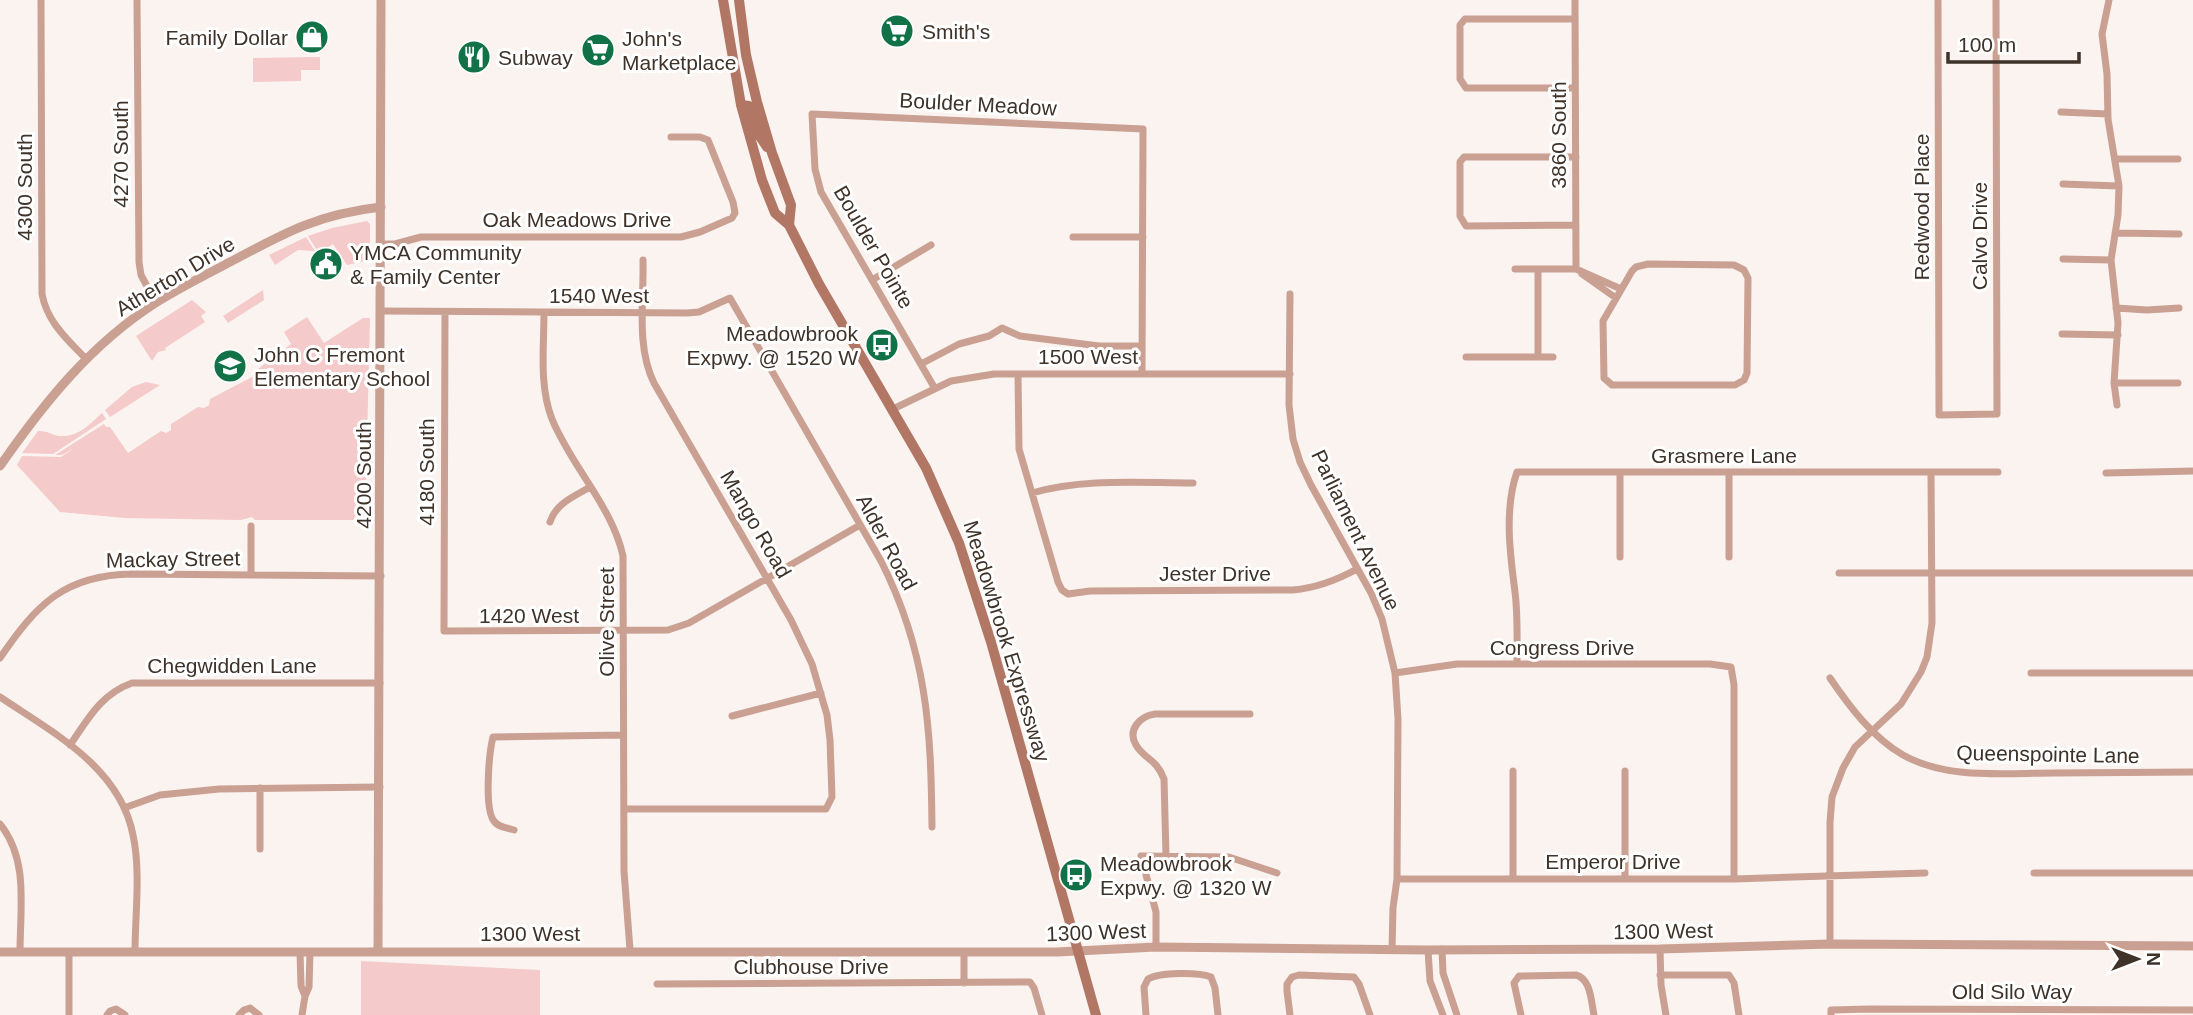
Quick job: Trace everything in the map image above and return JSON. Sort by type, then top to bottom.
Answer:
[{"type":"main road","name":"Meadowbrook Expressway","points":[[723,0],[741,105],[775,214],[789,225],[819,284],[926,468],[974,585],[1096,1015]]},
{"type":"main road","name":"Meadowbrook Expressway","points":[[740,0],[749,67],[772,153],[791,205],[789,225]]},
{"type":"main road","points":[[741,105],[749,106],[759,135],[772,153]]},
{"type":"street","name":"4300 South","points":[[41,0],[42,294],[44,306],[52,321],[86,359]]},
{"type":"street","name":"4270 South","points":[[137,0],[139,262],[141,275],[156,303]]},
{"type":"street","name":"4200 South","points":[[378,951],[381,0]]},
{"type":"street","name":"3860 South","points":[[1575,0],[1576,270]]},
{"type":"street","name":"Redwood Place","points":[[1938,0],[1939,415]]},
{"type":"street","name":"Calvo Drive","points":[[1939,415],[1997,414],[1996,0]]},
{"type":"street","points":[[2109,0],[2102,34],[2108,114],[2119,186],[2111,261],[2118,335],[2114,383],[2117,405]]},
{"type":"street","points":[[1575,19],[1465,19],[1460,25],[1460,79],[1466,88],[1576,89]]},
{"type":"street","points":[[2061,112],[2108,114]]},
{"type":"street","name":"Boulder Meadow","points":[[812,114],[1143,129],[1143,237]]},
{"type":"street","name":"Boulder Pointe","points":[[812,114],[815,169],[821,192],[934,387]]},
{"type":"street","name":"Oak Meadows Drive","points":[[382,244],[395,244],[421,237],[681,237],[690,236],[732,218],[735,214],[733,202],[708,140],[700,137],[671,137]]},
{"type":"street","points":[[1576,157],[1464,156],[1460,162],[1460,216],[1466,226],[1576,225]]},
{"type":"street","points":[[2115,159],[2178,159]]},
{"type":"street","points":[[2063,184],[2119,186]]},
{"type":"street","name":"Atherton Drive","points":[[0,466],[35,416],[86,359],[120,329],[156,303],[307,223],[381,207]]},
{"type":"street","points":[[2115,233],[2179,234]]},
{"type":"street","points":[[1073,237],[1143,237],[1142,374]]},
{"type":"street","points":[[872,280],[931,245]]},
{"type":"street","points":[[2063,259],[2111,261]]},
{"type":"street","name":"Mango Road","points":[[624,809],[826,809],[831,797],[829,728],[821,693],[803,641],[650,374],[644,354],[643,260]]},
{"type":"street","points":[[1642,265],[1742,267],[1748,278],[1746,377],[1740,384],[1735,385],[1612,384],[1604,378],[1603,321],[1616,298],[1632,271],[1642,265]]},
{"type":"street","points":[[1515,269],[1576,270],[1621,289]]},
{"type":"street","points":[[1538,270],[1538,357]]},
{"type":"street","points":[[1576,270],[1616,298]]},
{"type":"street","name":"Parliament Avenue","points":[[1290,294],[1290,416],[1300,462],[1382,619],[1395,673],[1398,719],[1397,878],[1392,950]]},
{"type":"street","name":"1540 West","points":[[381,311],[699,312],[730,298]]},
{"type":"street","name":"Alder Road","points":[[730,298],[881,561],[899,600],[925,690],[930,737],[932,827]]},
{"type":"street","points":[[2116,308],[2179,308]]},
{"type":"street","name":"4180 South","points":[[444,631],[445,312]]},
{"type":"street","name":"Olive Street","points":[[544,313],[544,379],[548,407],[557,429],[621,544],[623,556],[624,871],[630,950]]},
{"type":"street","points":[[921,365],[959,344],[989,336],[1002,328],[1020,336],[1099,346],[1142,346]]},
{"type":"street","points":[[2062,334],[2118,335]]},
{"type":"street","points":[[1466,357],[1553,357]]},
{"type":"street","points":[[1018,373],[1018,436],[1032,493],[1086,483],[1193,483]]},
{"type":"street","name":"1500 West","points":[[893,409],[934,387],[970,377],[1018,373],[1290,374]]},
{"type":"street","points":[[2114,383],[2179,383]]},
{"type":"street","points":[[2106,473],[2193,471]]},
{"type":"street","name":"Grasmere Lane","points":[[1517,664],[1517,612],[1510,566],[1511,489],[1517,472],[1998,472]]},
{"type":"street","points":[[1620,472],[1620,557]]},
{"type":"street","points":[[1729,557],[1730,472]]},
{"type":"street","points":[[1830,944],[1832,797],[1843,768],[1855,747],[1901,704],[1927,657],[1931,623],[1931,472]]},
{"type":"street","points":[[550,522],[555,510],[590,487]]},
{"type":"street","name":"Jester Drive","points":[[1032,493],[1058,582],[1068,594],[1090,591],[1293,590],[1329,583],[1357,569]]},
{"type":"street","points":[[251,526],[251,575]]},
{"type":"street","name":"1420 West","points":[[444,631],[654,632],[679,628],[860,526]]},
{"type":"street","points":[[1839,573],[2193,573]]},
{"type":"street","name":"Mackay Street","points":[[0,658],[25,622],[43,604],[58,592],[89,579],[113,575],[381,576]]},
{"type":"street","name":"Congress Drive","points":[[1395,673],[1444,665],[1710,664],[1731,667],[1734,685],[1734,879]]},
{"type":"street","points":[[2031,673],[2193,673]]},
{"type":"street","name":"Queenspointe Lane","points":[[1830,678],[1872,730],[1901,753],[1926,765],[1980,773],[2193,772]]},
{"type":"street","name":"Chegwidden Lane","points":[[71,745],[103,699],[132,683],[380,683]]},
{"type":"street","points":[[732,716],[821,693]]},
{"type":"street","points":[[0,696],[71,745],[101,771],[124,808],[135,844],[135,952]]},
{"type":"street","points":[[1166,856],[1164,779],[1160,768],[1137,746],[1133,730],[1137,723],[1142,718],[1155,714],[1250,714]]},
{"type":"street","points":[[514,831],[492,819],[489,808],[489,760],[493,737],[624,735]]},
{"type":"street","points":[[1513,771],[1513,878]]},
{"type":"street","points":[[1625,771],[1625,878]]},
{"type":"street","points":[[124,808],[151,797],[174,793],[260,788],[380,787]]},
{"type":"street","points":[[260,788],[260,849]]},
{"type":"street","points":[[0,824],[13,842],[18,859],[20,952]]},
{"type":"street","points":[[1156,947],[1156,912],[1141,856],[1228,857],[1277,873]]},
{"type":"street","name":"Emperor Drive","points":[[1397,878],[1734,879],[1925,873]]},
{"type":"street","points":[[2034,873],[2193,873]]},
{"type":"street","name":"1300 West","points":[[0,952],[964,952],[1156,947],[1660,949],[1830,944],[2193,946]]},
{"type":"street","points":[[1442,949],[1443,973],[1457,1015]]},
{"type":"street","points":[[1660,949],[1666,1015]]},
{"type":"street","points":[[1428,950],[1430,981],[1443,1015]]},
{"type":"street","points":[[302,1015],[309,987],[305,952]]},
{"type":"street","points":[[964,952],[964,983]]},
{"type":"street","points":[[69,953],[69,1015]]},
{"type":"street","points":[[1146,1015],[1144,987],[1148,979],[1157,975],[1211,977],[1218,1015]]},
{"type":"street","points":[[1290,1015],[1287,984],[1292,977],[1299,975],[1354,976],[1370,1015]]},
{"type":"street","points":[[1521,1015],[1514,987],[1516,979],[1523,975],[1580,975],[1587,982],[1594,1015]]},
{"type":"street","points":[[1661,975],[1729,975],[1734,983],[1739,1015]]},
{"type":"street","name":"Clubhouse Drive","points":[[657,984],[1030,982],[1042,1015]]},
{"type":"street","points":[[239,1015],[250,1008],[259,1015]]},
{"type":"street","points":[[107,1015],[116,1009],[125,1015]]},
{"type":"street","points":[[2074,1015],[2081,1009]]},
{"type":"street","name":"Old Silo Way","points":[[1831,1013],[2081,1009],[2193,1013]]},
{"type":"shaded area","points":[[320,57],[320,70],[301,70],[301,81],[253,82],[253,58]]},
{"type":"shaded area","points":[[367,221],[370,224],[370,260],[347,265],[333,244],[323,250],[321,247],[316,249],[308,236],[332,228]]},
{"type":"shaded area","points":[[306,237],[315,251],[298,250],[275,265],[269,255]]},
{"type":"shaded area","points":[[263,290],[264,300],[228,323],[223,316]]},
{"type":"shaded area","points":[[192,300],[206,312],[201,316],[205,322],[165,348],[166,350],[158,352],[152,361],[136,336]]},
{"type":"shaded area","points":[[307,317],[324,343],[363,318],[370,318],[367,520],[125,518],[60,512],[17,465],[22,456],[61,457],[74,448],[62,455],[55,455],[104,424],[110,427],[128,453],[161,431],[166,433],[171,430],[171,424],[198,407],[209,405],[210,399],[254,376],[254,372],[291,344],[284,332]]},
{"type":"shaded area","points":[[146,382],[160,385],[110,417],[105,410],[132,387]]},
{"type":"shaded area","points":[[102,413],[106,419],[53,454],[22,453],[38,431],[67,436],[84,429]]},
{"type":"shaded area","points":[[361,961],[540,970],[540,1015],[361,1015]]},
{"type":"place","name":"Smith's","points":[[897,31]]},
{"type":"place","name":"Family Dollar","points":[[312,37]]},
{"type":"place","name":"John's Marketplace","points":[[598,50]]},
{"type":"place","name":"Subway","points":[[474,57]]},
{"type":"place","name":"YMCA Community & Family Center","points":[[326,264]]},
{"type":"place","name":"Meadowbrook Expwy. @ 1520 W","points":[[882,345]]},
{"type":"place","name":"John C Fremont Elementary School","points":[[230,366]]},
{"type":"place","name":"Meadowbrook Expwy. @ 1320 W","points":[[1076,875]]}]
